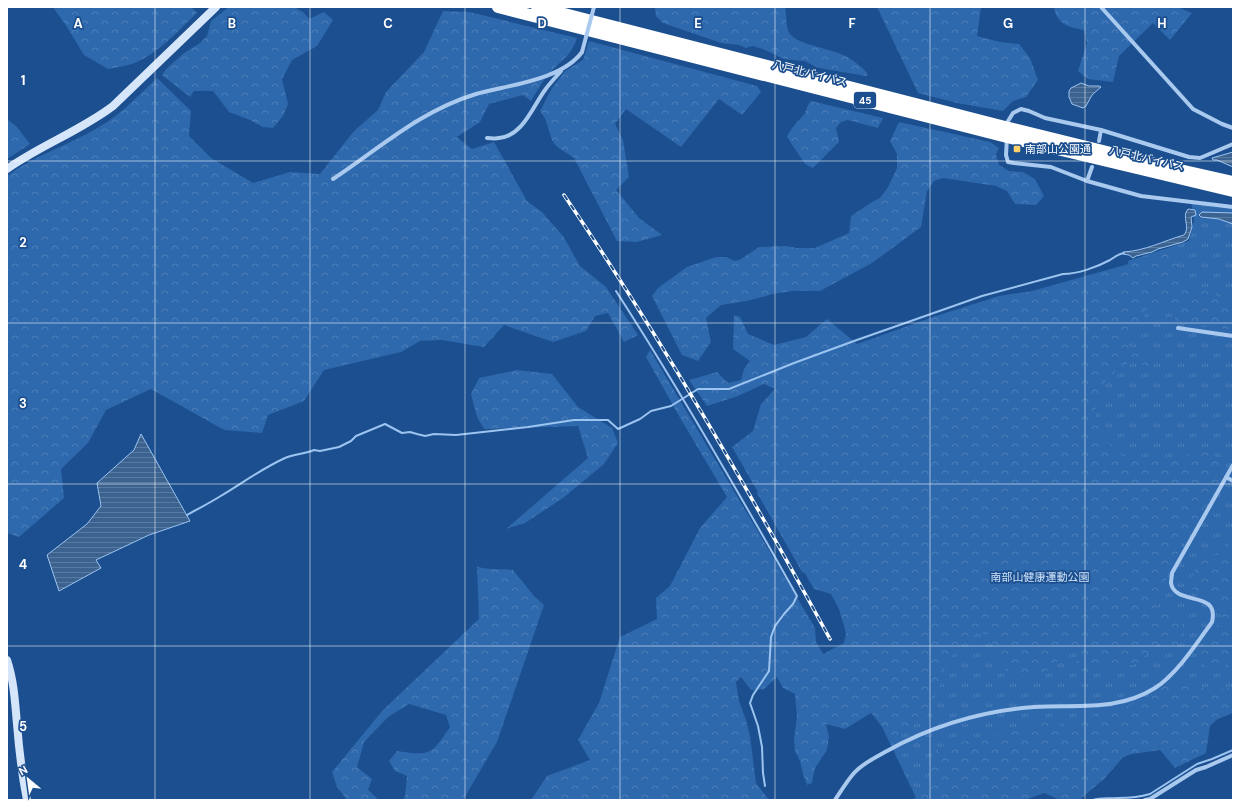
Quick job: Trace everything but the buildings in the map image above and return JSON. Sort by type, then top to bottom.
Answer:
[{"type":"highway","name":"八戸北バイパス","points":[[498,7],[1006,132],[1233,182]]},
{"type":"highway","name":"八戸北バイパス","points":[[537,7],[1233,191]]},
{"type":"street","points":[[7,169],[93,120],[113,106],[216,7]]},
{"type":"street","points":[[333,179],[410,124],[440,108],[476,94],[504,88],[556,73],[573,63],[582,52],[594,7]]},
{"type":"street","points":[[1101,7],[1193,109],[1233,128]]},
{"type":"street","points":[[487,138],[507,136],[519,127],[564,68]]},
{"type":"street","points":[[1233,144],[1200,158],[1189,157],[1101,130],[1045,118],[1021,109],[1013,113],[1006,132],[1006,155],[1008,162],[1051,167],[1088,181],[1141,196],[1233,208]]},
{"type":"street","points":[[1099,141],[1101,130]]},
{"type":"street","points":[[1088,181],[1092,167]]},
{"type":"street","points":[[1178,328],[1233,336]]},
{"type":"street","points":[[835,800],[855,772],[871,759],[937,727],[992,713],[1033,707],[1099,706],[1116,704],[1142,695],[1166,680],[1212,622],[1214,616],[1211,607],[1203,601],[1182,596],[1174,590],[1171,583],[1172,573],[1233,465]]},
{"type":"street","points":[[1226,477],[1233,481]]},
{"type":"street","points":[[7,660],[14,692],[16,723],[27,800]]},
{"type":"street","points":[[1145,800],[1150,799],[1196,770],[1233,755]]},
{"type":"green space","points":[[53,7],[191,7],[197,13],[167,42],[150,55],[132,64],[108,69],[84,55]]},
{"type":"green space","points":[[229,7],[294,7],[303,12],[309,19],[324,12],[333,20],[317,46],[292,60],[282,79],[288,104],[283,116],[273,128],[263,127],[229,112],[213,91],[194,91],[190,97],[162,75],[167,68],[184,53],[200,43],[207,36],[211,21]]},
{"type":"green space","points":[[655,7],[785,7],[787,28],[794,38],[845,56],[856,62],[868,74],[866,76],[819,68],[804,61],[784,59],[753,46],[746,48],[739,45],[721,43],[663,23],[656,16]]},
{"type":"green space","points":[[877,7],[987,7],[981,8],[977,36],[1000,42],[1019,44],[1030,58],[1038,80],[1026,97],[1013,101],[1003,111],[957,103],[918,93]]},
{"type":"green space","points":[[1054,7],[1177,7],[1192,13],[1170,40],[1153,23],[1119,56],[1113,82],[1088,79],[1078,71],[1087,43],[1084,30],[1073,28],[1064,24],[1058,18]]},
{"type":"green space","points":[[443,11],[469,12],[577,38],[572,50],[545,78],[531,101],[523,95],[489,104],[480,122],[457,137],[472,149],[494,142],[527,201],[542,212],[563,236],[580,266],[606,287],[638,335],[624,342],[608,313],[595,316],[586,331],[553,342],[504,325],[484,347],[441,340],[420,341],[401,352],[324,370],[304,401],[268,415],[262,433],[224,430],[151,389],[106,410],[88,443],[61,469],[64,498],[19,537],[7,533],[7,176],[29,162],[107,122],[157,78],[191,111],[189,136],[211,158],[253,183],[290,172],[320,174],[354,131],[378,110],[386,92],[424,52]]},
{"type":"green space","points":[[589,41],[757,86],[761,92],[742,115],[719,99],[681,147],[626,109],[615,124],[623,140],[629,177],[616,190],[639,218],[662,235],[637,242],[617,241],[574,158],[556,146],[552,140],[545,118],[540,111],[552,88],[565,71],[583,60]]},
{"type":"green space","points":[[811,101],[883,118],[878,128],[848,120],[841,122],[836,128],[839,142],[813,168],[805,164],[787,137],[805,113]]},
{"type":"green space","points":[[7,119],[17,127],[30,144],[7,159]]},
{"type":"green space","points":[[899,122],[990,142],[999,148],[996,154],[999,165],[1009,171],[1023,172],[1035,179],[1044,196],[1036,205],[1015,204],[1007,191],[996,186],[943,178],[934,181],[927,191],[921,227],[872,263],[820,291],[792,291],[721,305],[706,318],[711,342],[698,361],[682,355],[652,296],[658,288],[687,267],[716,257],[726,257],[735,261],[741,259],[759,247],[786,246],[797,248],[815,248],[849,233],[851,216],[880,198],[888,187],[897,168],[897,154],[890,141]]},
{"type":"green space","name":"南部山健康運動公園","points":[[1191,202],[1233,207],[1233,713],[1114,761],[917,800],[844,647],[851,642],[844,594],[802,572],[757,493],[777,462],[1131,289],[1128,261],[1189,241],[1194,220]]},
{"type":"green space","points":[[1174,249],[1179,271],[1190,285],[1233,302],[1233,330],[1177,322],[1169,308],[1148,306],[1141,325],[1123,338],[1124,344],[1152,354],[1149,366],[1129,362],[1107,378],[1095,411],[1100,435],[1127,460],[1170,459],[1208,449],[1210,453],[1225,462],[1219,480],[1168,571],[1166,583],[1157,609],[1156,615],[1170,613],[1184,628],[1183,636],[1176,646],[1163,641],[1134,665],[1095,669],[1091,673],[1079,670],[1077,661],[1078,654],[1069,644],[1063,648],[1053,668],[1030,677],[1012,675],[1002,666],[992,649],[993,644],[988,634],[977,633],[961,643],[953,654],[942,674],[941,684],[925,720],[908,727],[892,739],[871,713],[845,729],[826,724],[829,737],[827,750],[815,768],[812,783],[807,785],[800,761],[795,751],[794,739],[797,717],[795,694],[783,688],[777,677],[764,689],[751,690],[741,677],[736,682],[739,701],[750,736],[756,783],[769,800],[531,800],[547,776],[590,760],[578,740],[599,703],[620,637],[657,619],[656,598],[670,586],[700,528],[727,497],[646,357],[650,350],[815,628],[816,642],[823,654],[844,643],[846,633],[839,609],[831,594],[814,589],[732,447],[753,431],[761,404],[775,389],[764,384],[738,396],[707,406],[689,380],[717,372],[728,383],[741,380],[744,369],[750,361],[733,349],[734,315],[740,317],[748,334],[774,345],[806,337],[827,319],[857,344],[936,316],[999,296],[1032,291],[1132,263]]},
{"type":"green space","points":[[517,370],[552,374],[578,407],[612,428],[618,443],[604,464],[563,498],[525,523],[506,529],[588,458],[578,426],[484,429],[477,417],[471,394],[479,378]]},
{"type":"green space","points":[[1233,535],[1233,668],[1221,662],[1206,667],[1195,658],[1220,620],[1220,609],[1215,599],[1195,591],[1190,587],[1193,574],[1198,564],[1207,556],[1213,556],[1226,550],[1230,538]]},
{"type":"green space","points":[[477,566],[481,568],[513,570],[534,596],[544,605],[497,742],[463,800],[403,800],[405,796],[407,776],[395,771],[389,761],[397,751],[424,753],[429,751],[434,748],[450,727],[446,715],[409,704],[388,717],[364,742],[357,767],[372,779],[368,790],[379,800],[347,800],[337,787],[332,772],[383,710],[479,619]]},
{"type":"green space","points":[[1172,682],[1191,682],[1211,691],[1233,687],[1233,713],[1223,713],[1210,726],[1206,753],[1175,768],[1160,750],[1125,755],[1104,779],[1079,800],[1060,800],[1044,793],[1025,800],[911,800],[917,797],[926,786],[930,773],[933,752],[943,746],[998,734],[1046,720],[1062,726],[1074,727],[1097,713],[1140,702]]},
{"type":"shaded area","points":[[1081,83],[1089,86],[1101,87],[1092,95],[1086,106],[1083,108],[1072,104],[1069,97],[1069,91],[1071,88]]},
{"type":"shaded area","points":[[1233,152],[1233,167],[1217,160],[1213,160],[1212,158]]},
{"type":"shaded area","points":[[1188,209],[1195,210],[1196,215],[1191,217],[1192,227],[1188,239],[1183,242],[1133,258],[1129,255],[1123,254],[1123,252],[1146,248],[1184,235],[1187,229],[1185,215]]},
{"type":"shaded area","points":[[1202,212],[1233,213],[1233,224],[1219,219],[1201,217],[1199,215]]},
{"type":"shaded area","points":[[141,434],[190,521],[149,535],[96,560],[101,568],[59,591],[47,555],[87,524],[101,506],[97,483],[134,450]]},
{"type":"waterway","points":[[187,515],[285,458],[314,450],[320,451],[339,447],[351,441],[356,436],[385,424],[402,433],[410,432],[425,436],[434,434],[456,435],[574,420],[608,420],[618,429],[640,419],[651,411],[671,406],[698,389],[729,389],[794,363],[982,296],[1063,274],[1087,270],[1124,253]]},
{"type":"waterway","points":[[616,291],[709,442],[797,596],[793,604],[775,626],[771,637],[769,671],[753,695],[750,703],[758,726],[762,747],[765,786]]},
{"type":"waterway","points":[[1093,800],[1102,798],[1134,797],[1150,794],[1197,764],[1233,750]]},
{"type":"railway","points":[[564,195],[635,303],[669,358],[735,469],[830,639]]},
{"type":"place","name":"南部山公園通","points":[[1017,149]]}]
